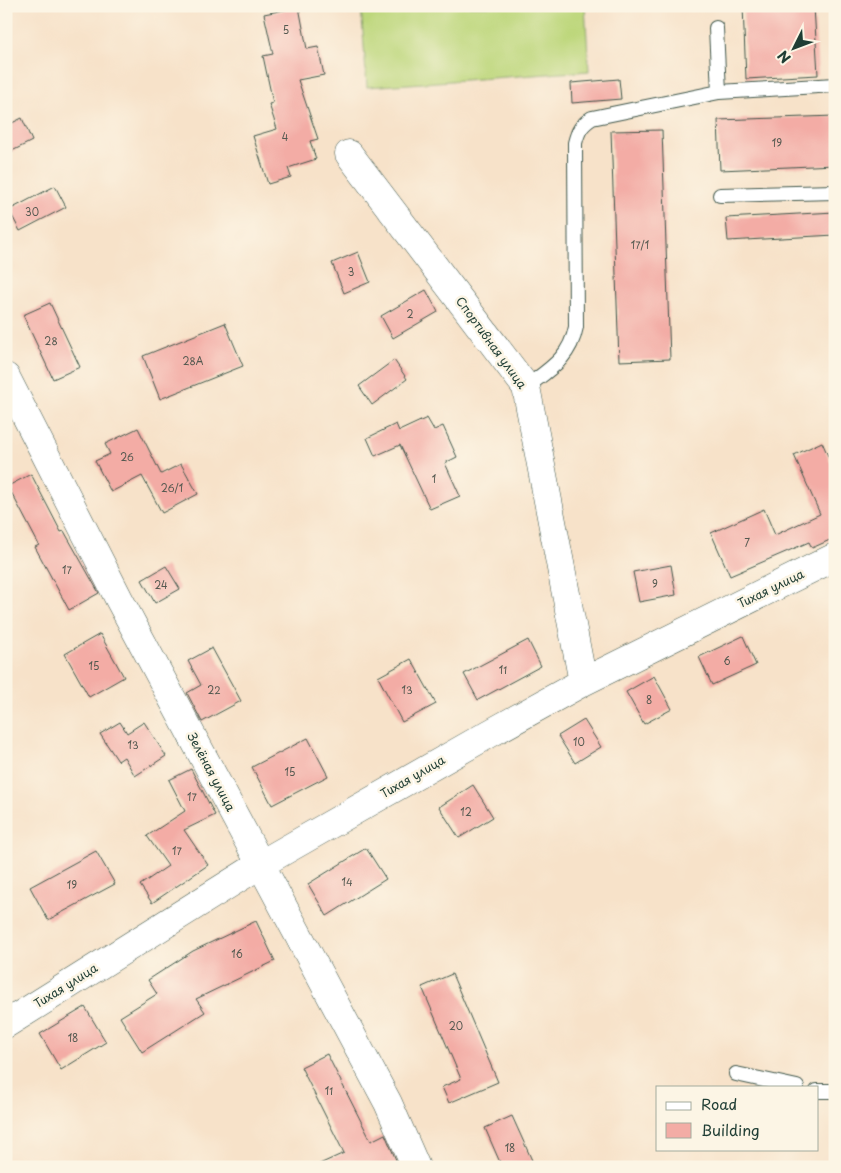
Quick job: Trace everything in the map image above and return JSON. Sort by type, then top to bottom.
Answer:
[{"type":"street","name":"Спортивная улица","points":[[349,154],[526,387],[582,682]]},
{"type":"street","name":"Зелёная улица","points":[[6,377],[119,600],[388,1103],[416,1167]]},
{"type":"street","name":"Тихая улица","points":[[6,1024],[261,864],[582,682],[835,557]]},
{"type":"lane","points":[[716,28],[719,92]]},
{"type":"lane","points":[[526,387],[558,362],[567,352],[573,340],[576,327],[575,143],[577,132],[583,123],[592,118],[719,92],[835,85]]},
{"type":"lane","points":[[720,196],[835,192]]},
{"type":"lane","points":[[736,1074],[792,1086]]},
{"type":"lane","points":[[818,1091],[835,1091]]},
{"type":"green space","points":[[361,6],[585,6],[589,71],[367,87]]},
{"type":"building","points":[[743,6],[814,6],[818,75],[746,79]]},
{"type":"building","points":[[299,7],[307,49],[318,47],[324,75],[298,80],[318,139],[310,141],[316,159],[288,168],[291,177],[268,184],[253,136],[277,129],[269,104],[273,103],[263,56],[273,54],[264,14]]},
{"type":"building","points":[[619,79],[621,99],[572,103],[571,83]]},
{"type":"building","points":[[835,116],[835,165],[720,170],[718,120]]},
{"type":"building","points":[[22,118],[32,141],[6,154],[6,126]]},
{"type":"building","points":[[662,130],[670,359],[619,361],[611,131]]},
{"type":"building","points":[[55,186],[66,207],[20,231],[9,210]]},
{"type":"building","points":[[835,212],[835,235],[728,241],[726,218]]},
{"type":"building","points":[[358,252],[370,282],[344,293],[332,263]]},
{"type":"building","points":[[426,290],[438,312],[393,338],[381,316]]},
{"type":"building","points":[[50,303],[80,367],[53,379],[23,315]]},
{"type":"building","points":[[225,323],[243,366],[160,399],[143,356]]},
{"type":"building","points":[[394,360],[407,379],[372,405],[359,386]]},
{"type":"building","points":[[427,418],[434,430],[443,426],[457,457],[445,463],[460,496],[430,509],[400,445],[375,456],[367,438],[396,424],[399,431]]},
{"type":"building","points":[[138,428],[161,474],[181,464],[198,494],[162,513],[142,476],[111,492],[95,461],[110,454],[105,444]]},
{"type":"building","points":[[822,442],[835,472],[835,542],[832,539],[812,548],[809,542],[730,576],[711,533],[764,509],[775,535],[820,514],[794,455]]},
{"type":"building","points":[[31,474],[61,532],[64,531],[99,593],[69,610],[35,547],[39,545],[8,486]]},
{"type":"building","points":[[671,565],[676,595],[639,602],[633,572]]},
{"type":"building","points":[[166,566],[180,589],[155,603],[142,580]]},
{"type":"building","points":[[100,634],[124,677],[89,697],[65,654]]},
{"type":"building","points":[[743,636],[756,665],[712,685],[699,657]]},
{"type":"building","points":[[528,640],[541,666],[478,700],[464,674]]},
{"type":"building","points":[[212,648],[241,701],[202,722],[187,693],[201,685],[188,661]]},
{"type":"building","points":[[411,659],[436,704],[402,722],[378,677]]},
{"type":"building","points":[[654,676],[672,709],[644,724],[626,692]]},
{"type":"building","points":[[584,720],[601,747],[575,763],[558,736]]},
{"type":"building","points":[[120,722],[127,733],[144,722],[166,756],[135,776],[124,757],[118,761],[100,734]]},
{"type":"building","points":[[308,738],[328,776],[272,805],[252,767]]},
{"type":"building","points":[[191,769],[215,815],[184,830],[208,865],[152,903],[140,885],[168,866],[147,836],[185,811],[169,780]]},
{"type":"building","points":[[473,785],[493,817],[459,838],[439,807]]},
{"type":"building","points":[[366,848],[386,879],[327,916],[308,884]]},
{"type":"building","points":[[96,851],[115,884],[48,920],[30,887]]},
{"type":"building","points":[[256,921],[275,961],[196,999],[205,1012],[142,1052],[120,1017],[157,994],[148,980],[193,951]]},
{"type":"building","points":[[452,974],[498,1082],[449,1103],[442,1087],[461,1079],[422,987]]},
{"type":"building","points":[[85,1007],[106,1042],[61,1070],[40,1034]]},
{"type":"building","points":[[327,1054],[371,1141],[385,1134],[399,1167],[313,1167],[344,1153],[301,1067]]},
{"type":"building","points":[[512,1116],[535,1167],[502,1167],[485,1128]]}]
